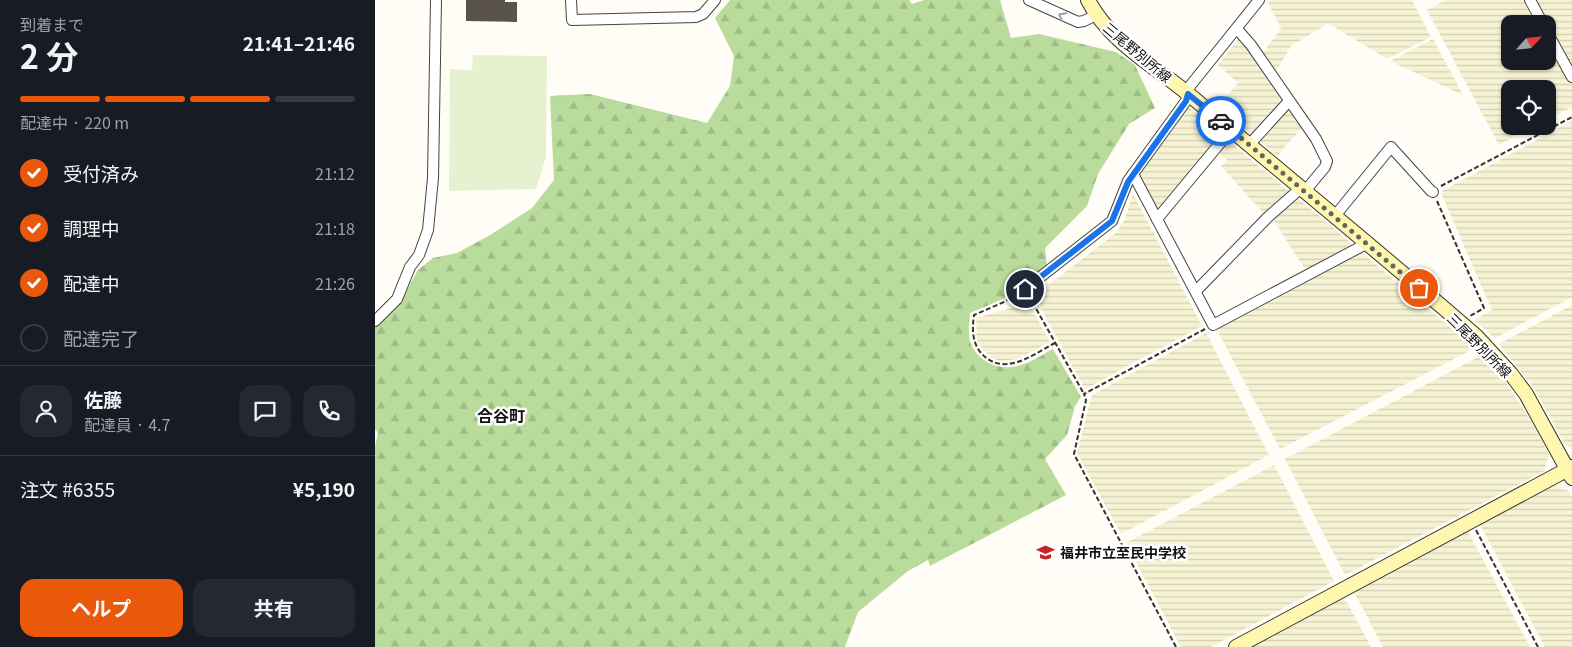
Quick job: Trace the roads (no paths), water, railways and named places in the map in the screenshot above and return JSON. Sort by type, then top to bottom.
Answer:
[{"type":"main road","name":"三尾野別所線","points":[[1088,0],[1096,15],[1123,43],[1188,94],[1303,190],[1459,322],[1497,358],[1521,387],[1571,472]]},
{"type":"main road","points":[[1236,647],[1471,521],[1571,472]]},
{"type":"street","points":[[375,321],[397,299],[410,267],[419,255],[428,230],[433,178],[436,0]]},
{"type":"street","points":[[571,0],[572,20],[695,17],[703,14],[715,0]]},
{"type":"street","points":[[1029,0],[1078,22],[1096,15]]},
{"type":"street","points":[[1025,289],[1112,221],[1128,182],[1186,101],[1191,86],[1259,0]]},
{"type":"street","points":[[1530,0],[1538,15]]},
{"type":"street","points":[[1196,291],[1268,217],[1303,190],[1325,167],[1327,161],[1315,139],[1251,45],[1237,29]]},
{"type":"street","points":[[1556,48],[1572,77]]},
{"type":"street","points":[[1249,145],[1289,101]]},
{"type":"street","points":[[1157,219],[1231,130]]},
{"type":"street","points":[[1334,217],[1391,147],[1433,192]]},
{"type":"street","points":[[1133,174],[1213,325],[1366,244]]},
{"type":"place","name":"福井市立至民中学校","points":[[1046,552]]},
{"type":"district","name":"合谷町","points":[[501,415]]}]
